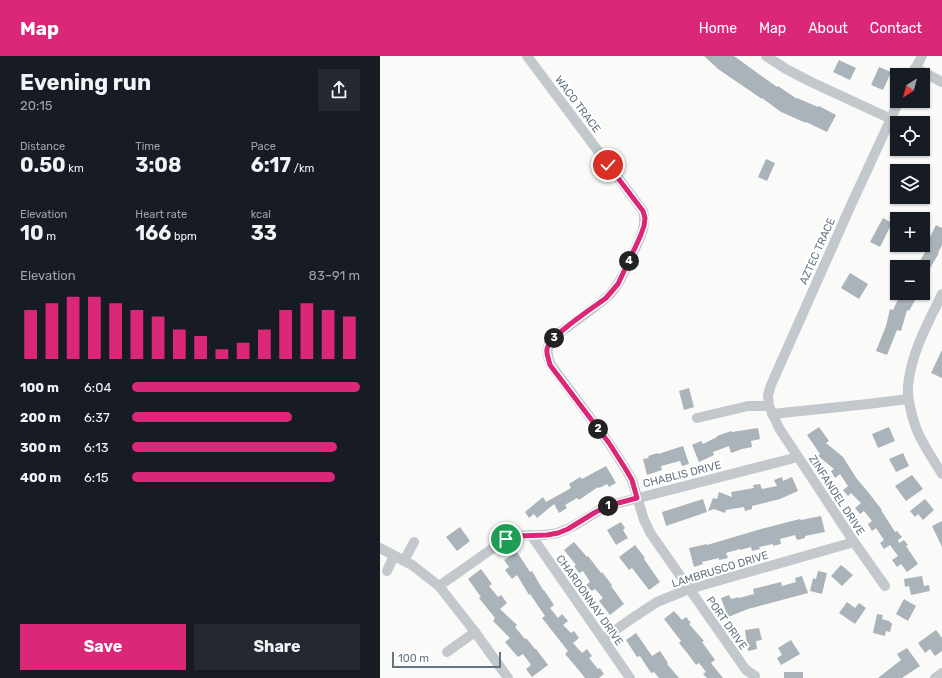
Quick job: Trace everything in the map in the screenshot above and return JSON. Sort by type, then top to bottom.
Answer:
[{"type":"street","name":"WACO TRACE","points":[[527,56],[643,211],[645,218],[640,237],[618,284],[613,291],[557,335],[547,349],[550,365],[609,443],[632,480],[637,498]]},
{"type":"street","points":[[766,56],[809,81],[890,119]]},
{"type":"street","points":[[916,68],[922,56]]},
{"type":"street","points":[[930,77],[942,82]]},
{"type":"street","name":"AZTEC TRACE","points":[[771,410],[768,395],[771,385],[890,119]]},
{"type":"street","points":[[942,294],[917,348],[908,386],[908,399],[916,428],[924,445],[942,474]]},
{"type":"street","points":[[697,418],[748,406],[771,410],[868,404],[908,399]]},
{"type":"street","name":"ZINFANDEL DRIVE","points":[[771,410],[779,428],[854,542],[885,586]]},
{"type":"street","name":"CHABLIS DRIVE","points":[[438,586],[506,539],[518,536],[558,533],[568,529],[607,506],[798,457]]},
{"type":"street","name":"PORT DRIVE","points":[[637,498],[644,520],[651,534],[746,670],[755,676]]},
{"type":"street","name":"CHARDONNAY DRIVE","points":[[531,535],[630,678]]},
{"type":"street","points":[[404,561],[414,542]]},
{"type":"street","name":"LAMBRUSCO DRIVE","points":[[603,639],[657,602],[689,589],[854,542]]},
{"type":"street","points":[[380,548],[412,564],[438,586],[475,632],[508,678]]},
{"type":"street","points":[[387,571],[394,556]]},
{"type":"street","points":[[447,652],[475,632]]},
{"type":"building","points":[[704,56],[734,56],[777,87],[778,86],[797,99],[818,107],[819,106],[836,115],[827,132],[781,112],[718,69]]},
{"type":"building","points":[[839,60],[856,68],[850,80],[833,72]]},
{"type":"building","points":[[879,67],[890,72],[883,90],[871,85]]},
{"type":"building","points":[[766,159],[775,163],[767,181],[758,177]]},
{"type":"building","points":[[883,218],[890,222],[890,227],[880,247],[870,242]]},
{"type":"building","points":[[936,225],[942,228],[942,245],[930,268],[930,260],[920,260],[925,252],[930,252],[930,237]]},
{"type":"building","points":[[850,273],[868,284],[859,299],[841,288]]},
{"type":"building","points":[[898,300],[915,300],[909,311],[907,310],[901,331],[897,330],[887,355],[876,351],[886,326],[890,309],[893,310]]},
{"type":"building","points":[[942,350],[942,378],[931,373]]},
{"type":"building","points":[[689,388],[694,407],[684,410],[679,391]]},
{"type":"building","points":[[819,427],[829,441],[826,443],[843,457],[857,479],[882,510],[895,532],[897,531],[902,537],[898,540],[899,543],[904,540],[908,545],[906,546],[918,564],[907,572],[901,564],[897,567],[892,560],[898,556],[890,545],[884,549],[880,543],[884,540],[876,528],[872,531],[868,524],[872,521],[864,511],[860,514],[855,508],[861,503],[851,493],[848,496],[843,490],[848,486],[840,474],[835,478],[831,471],[834,469],[818,456],[820,454],[807,435]]},
{"type":"building","points":[[889,427],[895,441],[878,448],[872,434]]},
{"type":"building","points":[[758,428],[760,439],[751,441],[752,447],[731,453],[729,446],[713,452],[714,455],[699,462],[692,445],[701,441],[703,444],[717,436],[731,431]]},
{"type":"building","points":[[683,446],[689,464],[682,466],[680,461],[661,466],[662,470],[647,475],[643,459],[649,458],[648,456]]},
{"type":"building","points":[[903,453],[909,466],[896,472],[889,459]]},
{"type":"building","points":[[606,466],[616,483],[609,487],[607,484],[599,488],[598,487],[579,500],[577,498],[565,505],[567,508],[559,513],[554,504],[537,518],[534,514],[529,518],[525,512],[543,497],[546,502],[571,488],[569,484],[580,477],[582,479]]},
{"type":"building","points":[[912,475],[923,489],[906,501],[895,486]]},
{"type":"building","points":[[782,477],[783,481],[792,477],[798,491],[780,499],[752,506],[752,509],[745,511],[744,507],[726,510],[725,513],[714,509],[708,511],[713,498],[717,499],[719,492],[732,497],[731,492],[754,488],[753,485],[760,484],[762,489],[777,486],[774,480]]},
{"type":"building","points":[[703,499],[707,512],[666,526],[662,512]]},
{"type":"building","points":[[925,499],[934,510],[923,520],[918,514],[915,517],[910,511]]},
{"type":"building","points":[[821,516],[825,532],[805,536],[805,538],[797,540],[795,535],[780,539],[781,544],[759,547],[760,549],[752,551],[751,547],[740,549],[726,553],[728,558],[719,560],[719,558],[702,562],[703,564],[694,567],[689,548],[707,545],[800,519]]},
{"type":"building","points":[[942,521],[942,547],[932,526]]},
{"type":"building","points":[[621,522],[625,528],[623,530],[628,538],[616,545],[607,530]]},
{"type":"building","points":[[460,527],[470,541],[457,551],[446,537]]},
{"type":"building","points":[[574,542],[587,557],[588,556],[601,573],[602,572],[624,604],[610,615],[599,601],[603,598],[595,589],[592,591],[586,585],[590,582],[583,571],[579,573],[574,566],[576,565],[564,550]]},
{"type":"building","points":[[635,545],[660,582],[649,590],[632,568],[629,570],[619,557]]},
{"type":"building","points":[[517,552],[530,572],[532,571],[554,605],[550,608],[558,618],[562,614],[568,621],[563,625],[571,633],[574,631],[579,638],[573,643],[582,653],[587,649],[592,656],[589,658],[604,674],[599,678],[585,678],[565,654],[568,651],[542,618],[545,616],[530,594],[529,595],[517,575],[512,579],[505,570],[509,567],[504,560]]},
{"type":"building","points":[[841,565],[853,575],[842,586],[831,576]]},
{"type":"building","points":[[481,569],[492,584],[489,586],[498,597],[501,595],[507,603],[500,609],[517,625],[515,627],[536,649],[548,665],[532,677],[526,669],[531,665],[523,654],[518,657],[505,642],[510,638],[493,621],[495,618],[479,598],[481,597],[468,579]]},
{"type":"building","points":[[818,571],[827,573],[822,594],[810,591],[813,578],[816,579]]},
{"type":"building","points":[[802,576],[808,593],[748,609],[728,617],[721,598],[729,595],[731,599],[754,594],[753,589],[781,582],[782,586],[796,582],[795,578]]},
{"type":"building","points":[[922,576],[924,586],[929,585],[930,591],[911,595],[909,586],[905,587],[904,579]]},
{"type":"building","points":[[904,599],[916,606],[908,621],[896,614]]},
{"type":"building","points":[[847,602],[855,608],[859,603],[866,608],[855,624],[839,613]]},
{"type":"building","points":[[674,611],[682,620],[686,617],[691,623],[689,624],[704,641],[702,642],[715,660],[711,663],[723,678],[707,678],[703,674],[706,672],[699,663],[696,665],[679,643],[681,641],[664,619]]},
{"type":"building","points":[[877,614],[883,615],[882,619],[889,621],[892,624],[890,632],[886,631],[885,636],[873,633]]},
{"type":"building","points":[[759,628],[762,640],[756,641],[757,649],[748,651],[745,630]]},
{"type":"building","points":[[936,630],[942,638],[942,651],[935,656],[930,649],[925,653],[918,643]]},
{"type":"building","points":[[636,633],[652,656],[660,651],[668,663],[667,664],[679,678],[659,678],[654,672],[651,673],[640,656],[637,657],[626,640]]},
{"type":"building","points":[[791,640],[800,654],[781,665],[777,658],[782,655],[778,648]]},
{"type":"building","points":[[907,648],[920,666],[902,678],[878,678],[901,660],[897,654]]},
{"type":"building","points":[[784,672],[803,672],[803,678],[784,678]]},
{"type":"route","points":[[506,539],[518,536],[558,533],[568,529],[607,506],[637,498],[632,480],[609,443],[550,365],[547,349],[557,335],[613,291],[618,284],[644,226],[645,218],[643,211],[608,165]]}]
